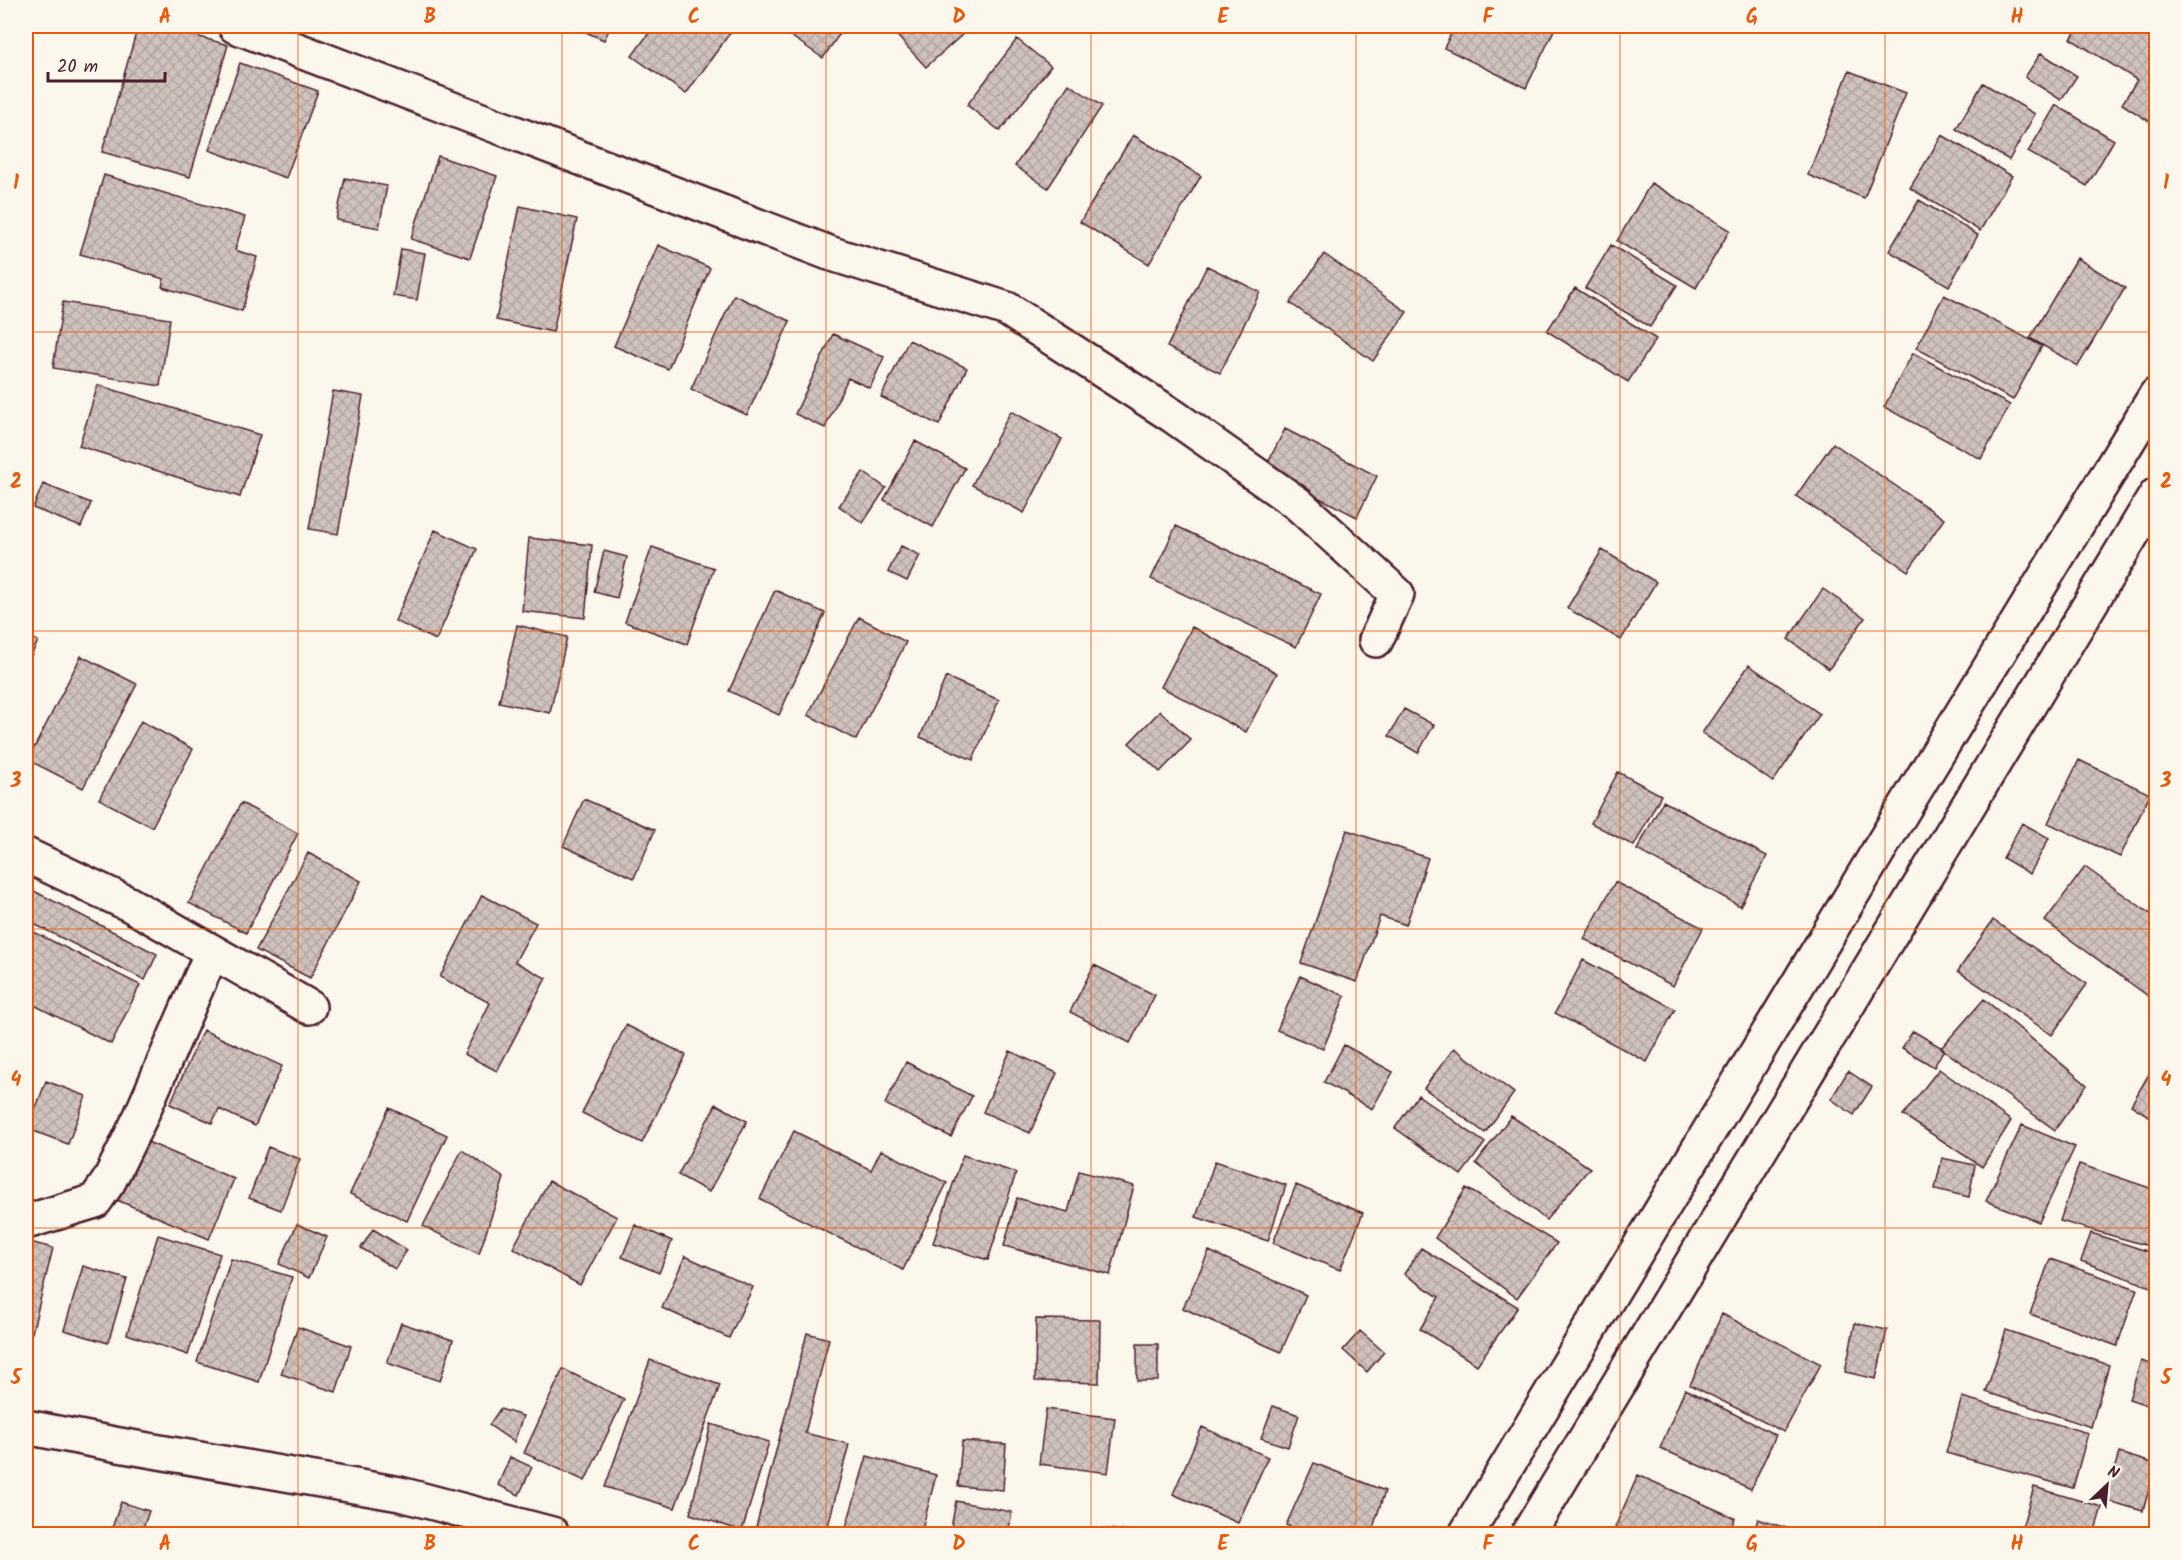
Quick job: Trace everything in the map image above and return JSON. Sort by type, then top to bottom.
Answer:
[{"type":"street","points":[[235,26],[828,253],[1007,309],[1173,416],[1306,511],[1397,594],[1376,640]]},
{"type":"street","points":[[1466,1534],[1914,792],[2157,395]]},
{"type":"street","points":[[1528,1534],[2157,495]]},
{"type":"street","points":[[26,855],[129,904],[309,1007]]},
{"type":"street","points":[[26,1222],[95,1201],[109,1181],[140,1118],[212,952]]},
{"type":"street","points":[[26,1427],[400,1494],[552,1534]]},
{"type":"building","points":[[138,26],[161,26],[228,45],[190,177],[102,152]]},
{"type":"building","points":[[572,26],[611,26],[604,40]]},
{"type":"building","points":[[654,26],[735,26],[686,94],[632,56]]},
{"type":"building","points":[[776,26],[845,26],[823,58]]},
{"type":"building","points":[[888,26],[972,26],[926,67]]},
{"type":"building","points":[[1455,26],[1556,26],[1526,88],[1444,48]]},
{"type":"building","points":[[2079,26],[2156,26],[2156,118],[2153,124],[2122,104],[2137,80],[2071,39]]},
{"type":"building","points":[[1017,39],[1051,66],[1000,131],[967,105]]},
{"type":"building","points":[[2041,53],[2077,76],[2061,100],[2025,77]]},
{"type":"building","points":[[240,63],[318,91],[286,178],[209,150]]},
{"type":"building","points":[[1849,71],[1906,93],[1864,198],[1808,175]]},
{"type":"building","points":[[1983,83],[2035,114],[2009,160],[1956,129]]},
{"type":"building","points":[[1069,84],[1102,106],[1048,188],[1015,166]]},
{"type":"building","points":[[2056,105],[2114,140],[2087,186],[2028,152]]},
{"type":"building","points":[[1133,135],[1201,176],[1149,264],[1080,222]]},
{"type":"building","points":[[1942,135],[2012,176],[1980,231],[1910,188]]},
{"type":"building","points":[[438,156],[497,176],[470,258],[411,239]]},
{"type":"building","points":[[104,175],[245,217],[235,250],[257,257],[242,311],[162,287],[164,279],[80,254]]},
{"type":"building","points":[[345,178],[387,186],[379,228],[336,220]]},
{"type":"building","points":[[1651,183],[1730,230],[1696,288],[1617,241]]},
{"type":"building","points":[[1919,200],[1978,235],[1949,286],[1889,251]]},
{"type":"building","points":[[520,206],[577,219],[553,332],[496,320]]},
{"type":"building","points":[[658,245],[710,268],[668,369],[614,346]]},
{"type":"building","points":[[1611,245],[1677,285],[1650,327],[1585,288]]},
{"type":"building","points":[[401,249],[425,253],[417,300],[393,296]]},
{"type":"building","points":[[1324,254],[1407,312],[1373,361],[1290,303]]},
{"type":"building","points":[[2077,258],[2125,288],[2078,366],[2030,338]]},
{"type":"building","points":[[1207,266],[1260,292],[1220,373],[1167,347]]},
{"type":"building","points":[[1575,288],[1656,339],[1628,382],[1547,331]]},
{"type":"building","points":[[734,295],[790,321],[747,415],[691,389]]},
{"type":"building","points":[[1944,295],[2042,346],[2013,400],[1916,348]]},
{"type":"building","points":[[63,302],[170,319],[160,386],[53,368]]},
{"type":"building","points":[[833,334],[884,357],[870,388],[848,378],[825,428],[795,414]]},
{"type":"building","points":[[909,340],[967,368],[939,425],[881,397]]},
{"type":"building","points":[[1913,353],[2010,405],[1981,459],[1884,407]]},
{"type":"building","points":[[98,385],[260,435],[240,497],[79,446]]},
{"type":"building","points":[[333,391],[363,396],[338,534],[309,529]]},
{"type":"building","points":[[1011,411],[1062,439],[1024,513],[972,485]]},
{"type":"building","points":[[1285,429],[1377,476],[1357,517],[1264,470]]},
{"type":"building","points":[[915,441],[965,468],[933,527],[884,500]]},
{"type":"building","points":[[1833,443],[1944,519],[1908,571],[1796,496]]},
{"type":"building","points":[[863,472],[886,488],[863,523],[839,506]]},
{"type":"building","points":[[43,484],[91,503],[81,527],[33,508]]},
{"type":"building","points":[[1176,526],[1321,594],[1296,647],[1151,579]]},
{"type":"building","points":[[435,530],[477,549],[436,640],[395,621]]},
{"type":"building","points":[[529,538],[592,545],[585,618],[522,611]]},
{"type":"building","points":[[901,546],[920,555],[907,581],[888,572]]},
{"type":"building","points":[[652,547],[714,568],[687,644],[625,622]]},
{"type":"building","points":[[1602,550],[1656,582],[1621,640],[1567,608]]},
{"type":"building","points":[[604,551],[627,557],[617,598],[594,592]]},
{"type":"building","points":[[1823,589],[1865,618],[1829,669],[1788,639]]},
{"type":"building","points":[[775,590],[825,613],[779,715],[729,691]]},
{"type":"building","points":[[859,617],[906,642],[856,740],[808,715]]},
{"type":"building","points":[[517,625],[567,637],[550,713],[499,702]]},
{"type":"building","points":[[1192,627],[1277,673],[1246,732],[1161,687]]},
{"type":"building","points":[[26,635],[38,641],[26,666]]},
{"type":"building","points":[[81,656],[137,684],[83,788],[28,760]]},
{"type":"building","points":[[1749,665],[1820,714],[1773,782],[1702,733]]},
{"type":"building","points":[[946,677],[999,700],[973,760],[920,737]]},
{"type":"building","points":[[1404,709],[1434,725],[1418,753],[1389,736]]},
{"type":"building","points":[[1160,711],[1191,740],[1160,772],[1129,743]]},
{"type":"building","points":[[141,721],[193,749],[152,827],[99,799]]},
{"type":"building","points":[[2079,760],[2150,794],[2120,857],[2048,823]]},
{"type":"building","points":[[1618,772],[1661,795],[1634,846],[1591,823]]},
{"type":"building","points":[[584,799],[655,830],[634,878],[563,846]]},
{"type":"building","points":[[1663,801],[1767,856],[1740,906],[1637,850]]},
{"type":"building","points":[[241,803],[298,833],[246,933],[189,903]]},
{"type":"building","points":[[2022,823],[2049,838],[2030,874],[2003,858]]},
{"type":"building","points":[[1347,830],[1428,858],[1406,925],[1380,916],[1357,982],[1301,963]]},
{"type":"building","points":[[308,853],[361,881],[310,978],[256,950]]},
{"type":"building","points":[[2085,867],[2156,918],[2156,985],[2148,996],[2045,921]]},
{"type":"building","points":[[1615,882],[1703,928],[1673,986],[1584,939]]},
{"type":"building","points":[[26,887],[157,954],[145,980],[26,920]]},
{"type":"building","points":[[482,895],[536,923],[515,962],[546,978],[497,1071],[464,1054],[490,1003],[440,977]]},
{"type":"building","points":[[1993,920],[2087,984],[2052,1035],[1958,971]]},
{"type":"building","points":[[26,928],[140,985],[111,1044],[26,1001]]},
{"type":"building","points":[[1583,960],[1675,1009],[1647,1062],[1555,1013]]},
{"type":"building","points":[[1094,965],[1155,995],[1130,1043],[1070,1012]]},
{"type":"building","points":[[1300,976],[1345,996],[1323,1049],[1277,1030]]},
{"type":"building","points":[[1984,999],[2087,1085],[2055,1130],[1941,1048]]},
{"type":"building","points":[[626,1025],[686,1055],[642,1143],[582,1113]]},
{"type":"building","points":[[203,1030],[282,1066],[255,1126],[219,1109],[212,1123],[170,1104]]},
{"type":"building","points":[[1913,1031],[1944,1049],[1934,1067],[1902,1048]]},
{"type":"building","points":[[1344,1045],[1393,1072],[1372,1109],[1324,1082]]},
{"type":"building","points":[[1454,1048],[1514,1093],[1485,1133],[1424,1088]]},
{"type":"building","points":[[1010,1051],[1057,1073],[1030,1133],[983,1112]]},
{"type":"building","points":[[906,1062],[972,1096],[951,1137],[885,1104]]},
{"type":"building","points":[[2156,1062],[2156,1121],[2131,1105]]},
{"type":"building","points":[[1939,1069],[2011,1121],[1982,1167],[1903,1115]]},
{"type":"building","points":[[1848,1071],[1872,1087],[1854,1115],[1831,1099]]},
{"type":"building","points":[[46,1081],[86,1096],[68,1144],[28,1129]]},
{"type":"building","points":[[1418,1095],[1485,1143],[1461,1175],[1395,1128]]},
{"type":"building","points":[[716,1104],[747,1121],[709,1192],[678,1175]]},
{"type":"building","points":[[389,1108],[447,1135],[407,1221],[350,1194]]},
{"type":"building","points":[[1511,1116],[1590,1168],[1546,1220],[1476,1163]]},
{"type":"building","points":[[2022,1125],[2075,1147],[2039,1222],[1986,1201]]},
{"type":"building","points":[[794,1131],[871,1170],[881,1150],[947,1183],[903,1270],[760,1199]]},
{"type":"building","points":[[143,1140],[234,1179],[209,1239],[117,1200]]},
{"type":"building","points":[[268,1147],[300,1159],[281,1210],[249,1198]]},
{"type":"building","points":[[462,1150],[504,1178],[479,1254],[423,1226]]},
{"type":"building","points":[[963,1155],[1016,1173],[988,1260],[933,1243]]},
{"type":"building","points":[[1942,1158],[1975,1165],[1969,1197],[1935,1189]]},
{"type":"building","points":[[1215,1161],[1286,1185],[1268,1241],[1196,1217]]},
{"type":"building","points":[[2079,1164],[2156,1190],[2156,1248],[2060,1221]]},
{"type":"building","points":[[1079,1171],[1134,1186],[1110,1275],[1004,1246],[1017,1198],[1068,1212]]},
{"type":"building","points":[[549,1181],[617,1217],[580,1285],[513,1248]]},
{"type":"building","points":[[1296,1185],[1363,1213],[1340,1270],[1273,1243]]},
{"type":"building","points":[[1466,1188],[1557,1243],[1517,1298],[1435,1238]]},
{"type":"building","points":[[297,1224],[327,1237],[309,1278],[279,1264]]},
{"type":"building","points":[[635,1225],[672,1241],[659,1273],[622,1257]]},
{"type":"building","points":[[373,1229],[407,1250],[395,1269],[361,1248]]},
{"type":"building","points":[[2091,1233],[2156,1254],[2156,1289],[2081,1261]]},
{"type":"building","points":[[158,1235],[220,1254],[188,1355],[127,1334]]},
{"type":"building","points":[[26,1241],[53,1248],[32,1333],[26,1331]]},
{"type":"building","points":[[1421,1248],[1518,1307],[1477,1365],[1420,1329],[1439,1297],[1404,1274]]},
{"type":"building","points":[[1209,1251],[1306,1295],[1281,1352],[1183,1308]]},
{"type":"building","points":[[685,1256],[753,1287],[729,1338],[662,1308]]},
{"type":"building","points":[[231,1259],[292,1277],[259,1382],[197,1362]]},
{"type":"building","points":[[2050,1259],[2137,1289],[2117,1346],[2030,1314]]},
{"type":"building","points":[[83,1266],[127,1279],[108,1343],[64,1330]]},
{"type":"building","points":[[1722,1314],[1821,1364],[1784,1432],[1690,1385]]},
{"type":"building","points":[[1036,1319],[1100,1320],[1099,1383],[1035,1381]]},
{"type":"building","points":[[401,1323],[453,1340],[440,1381],[387,1363]]},
{"type":"building","points":[[1855,1323],[1887,1330],[1876,1379],[1845,1372]]},
{"type":"building","points":[[298,1327],[351,1346],[336,1392],[281,1374]]},
{"type":"building","points":[[2006,1330],[2109,1365],[2091,1427],[1986,1392]]},
{"type":"building","points":[[1360,1331],[1384,1352],[1367,1372],[1343,1350]]},
{"type":"building","points":[[807,1333],[829,1339],[805,1433],[849,1444],[826,1534],[784,1534],[756,1527]]},
{"type":"building","points":[[1137,1344],[1158,1344],[1158,1381],[1137,1381]]},
{"type":"building","points":[[650,1360],[720,1385],[675,1508],[605,1487]]},
{"type":"building","points":[[2141,1361],[2156,1366],[2156,1408],[2129,1399]]},
{"type":"building","points":[[563,1369],[624,1399],[585,1481],[524,1453]]},
{"type":"building","points":[[1685,1389],[1776,1435],[1751,1489],[1660,1448]]},
{"type":"building","points":[[1962,1397],[2088,1433],[2073,1488],[1946,1453]]},
{"type":"building","points":[[1273,1406],[1299,1415],[1288,1447],[1261,1438]]},
{"type":"building","points":[[500,1409],[523,1416],[514,1442],[489,1425]]},
{"type":"building","points":[[1046,1409],[1115,1418],[1108,1473],[1039,1464]]},
{"type":"building","points":[[711,1424],[769,1442],[742,1531],[690,1514]]},
{"type":"building","points":[[1202,1427],[1268,1457],[1238,1523],[1173,1494]]},
{"type":"building","points":[[962,1441],[1006,1444],[1003,1490],[958,1486]]},
{"type":"building","points":[[2119,1453],[2156,1464],[2143,1511],[2105,1500]]},
{"type":"building","points":[[867,1456],[936,1475],[921,1534],[844,1534]]},
{"type":"building","points":[[510,1457],[532,1467],[519,1495],[498,1485]]},
{"type":"building","points":[[1314,1463],[1385,1491],[1371,1534],[1308,1534],[1286,1525]]},
{"type":"building","points":[[1638,1475],[1735,1518],[1728,1534],[1632,1534],[1615,1527]]},
{"type":"building","points":[[2034,1487],[2102,1507],[2094,1534],[2020,1534]]},
{"type":"building","points":[[956,1501],[1012,1512],[1008,1534],[950,1534]]},
{"type":"building","points":[[121,1502],[149,1511],[141,1534],[110,1534]]},
{"type":"building","points":[[1758,1519],[1805,1534],[1753,1534]]},
{"type":"building","points":[[1101,1528],[1139,1533],[1139,1534],[1100,1534]]}]
